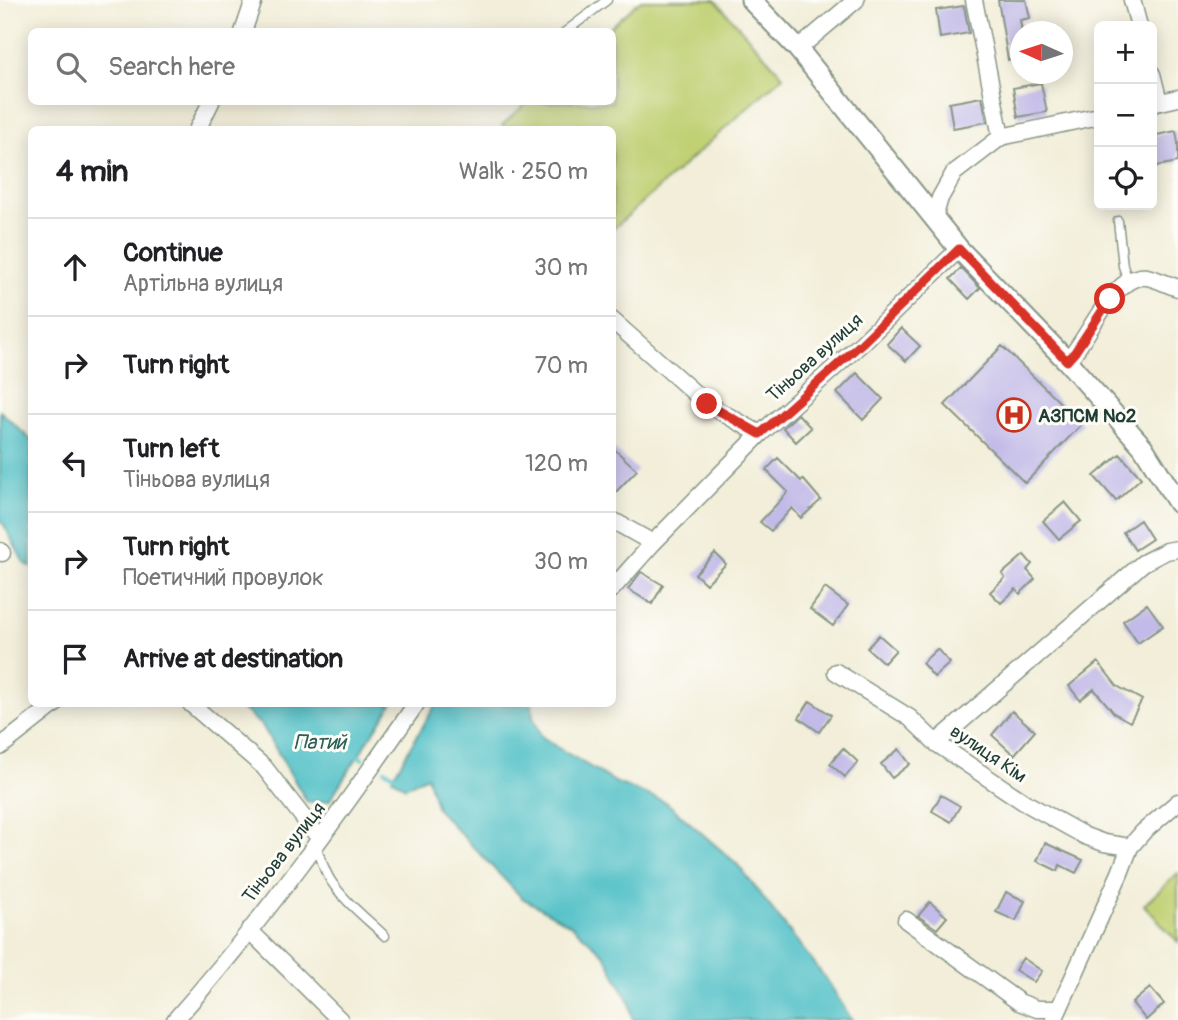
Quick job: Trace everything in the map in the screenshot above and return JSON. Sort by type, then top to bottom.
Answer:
[{"type":"street","points":[[244,28],[254,0]]},
{"type":"street","points":[[751,0],[798,49],[959,249],[1067,361],[1143,447],[1178,503]]},
{"type":"street","points":[[798,49],[856,0]]},
{"type":"street","points":[[974,0],[1001,137]]},
{"type":"street","points":[[1132,0],[1138,21]]},
{"type":"street","points":[[1157,103],[1178,98]]},
{"type":"street","points":[[199,126],[210,105]]},
{"type":"street","points":[[934,218],[940,198],[954,173],[1001,137],[1094,117]]},
{"type":"street","name":"Тіньова вулиця","points":[[616,585],[760,434],[862,343],[959,249]]},
{"type":"street","points":[[1067,361],[1123,284],[1146,277],[1178,288]]},
{"type":"street","points":[[616,324],[707,404],[760,434]]},
{"type":"street","points":[[616,522],[653,543]]},
{"type":"street","points":[[936,743],[1143,563],[1166,551],[1178,549]]},
{"type":"street","name":"вулиця Кім","points":[[836,672],[910,718],[936,743],[1024,802],[1086,836],[1130,848]]},
{"type":"street","points":[[0,747],[51,707]]},
{"type":"street","points":[[194,707],[264,767],[318,842]]},
{"type":"street","name":"Тіньова вулиця","points":[[175,1020],[210,981],[342,811],[414,707]]},
{"type":"street","points":[[906,920],[1019,1002],[1058,1016],[1130,848],[1143,832],[1178,802]]},
{"type":"street","points":[[249,930],[340,1020]]},
{"type":"lane","points":[[570,28],[607,0]]},
{"type":"lane","points":[[1118,221],[1123,267],[1128,281]]},
{"type":"lane","points":[[318,842],[324,869],[332,883],[385,936]]},
{"type":"green space","points":[[641,0],[715,0],[783,76],[616,226],[616,126],[502,125],[525,105],[616,105],[616,28],[609,28]]},
{"type":"green space","points":[[1178,873],[1178,942],[1144,905]]},
{"type":"water","points":[[0,411],[28,437],[28,565],[24,563],[0,521]]},
{"type":"water","name":"Патий","points":[[240,707],[390,707],[329,801],[307,802],[263,727]]},
{"type":"water","points":[[434,707],[532,707],[533,717],[541,736],[617,783],[666,802],[737,864],[827,980],[852,1020],[633,1020],[630,1004],[605,955],[571,925],[522,898],[437,809],[427,776],[405,787],[392,778]]},
{"type":"building","points":[[998,0],[1026,0],[1030,18],[1010,21],[1008,60]]},
{"type":"building","points":[[964,6],[969,33],[940,38],[936,10]]},
{"type":"building","points":[[1041,84],[1047,112],[1018,117],[1013,88]]},
{"type":"building","points":[[982,97],[987,122],[953,128],[949,103]]},
{"type":"building","points":[[1176,131],[1178,162],[1157,166],[1157,135]]},
{"type":"building","points":[[961,268],[980,288],[969,299],[950,279]]},
{"type":"building","points":[[901,328],[920,346],[906,361],[887,344]]},
{"type":"building","name":"АЗПСМ №2","points":[[1002,346],[1082,424],[1025,483],[945,405]]},
{"type":"building","points":[[857,373],[883,399],[863,420],[837,393]]},
{"type":"building","points":[[798,414],[811,428],[796,442],[783,428]]},
{"type":"building","points":[[616,451],[637,470],[616,492]]},
{"type":"building","points":[[1120,454],[1141,478],[1116,501],[1094,476]]},
{"type":"building","points":[[778,458],[801,481],[803,479],[821,500],[801,518],[792,508],[771,531],[760,522],[788,492],[766,470]]},
{"type":"building","points":[[1065,502],[1081,521],[1059,539],[1043,521]]},
{"type":"building","points":[[1140,520],[1152,539],[1135,550],[1123,532]]},
{"type":"building","points":[[715,553],[726,564],[706,584],[695,574]]},
{"type":"building","points":[[1024,555],[1032,564],[1027,570],[1035,579],[1020,594],[1016,589],[1001,603],[990,592],[1005,578],[1002,574]]},
{"type":"building","points":[[641,572],[663,585],[652,604],[628,589]]},
{"type":"building","points":[[825,588],[848,605],[833,626],[810,609]]},
{"type":"building","points":[[1147,604],[1163,626],[1138,643],[1123,621]]},
{"type":"building","points":[[879,635],[896,650],[884,663],[867,648]]},
{"type":"building","points":[[937,649],[950,663],[934,677],[922,663]]},
{"type":"building","points":[[1098,662],[1117,686],[1142,700],[1130,722],[1114,713],[1094,689],[1080,700],[1069,686]]},
{"type":"building","points":[[810,701],[831,715],[819,732],[799,718]]},
{"type":"building","points":[[1012,711],[1035,731],[1014,755],[992,735]]},
{"type":"building","points":[[843,748],[858,762],[845,777],[830,764]]},
{"type":"building","points":[[899,749],[910,764],[892,778],[881,764]]},
{"type":"building","points":[[941,795],[960,806],[951,822],[932,811]]},
{"type":"building","points":[[1045,843],[1083,860],[1076,873],[1060,865],[1058,871],[1037,861]]},
{"type":"building","points":[[1006,892],[1025,901],[1016,921],[996,912]]},
{"type":"building","points":[[930,902],[947,917],[937,929],[918,916]]},
{"type":"building","points":[[1023,958],[1042,971],[1034,982],[1015,970]]},
{"type":"building","points":[[1150,988],[1164,1004],[1146,1020],[1132,1003]]},
{"type":"waterway","points":[[358,756],[363,759]]},
{"type":"waterway","points":[[385,770],[394,775]]},
{"type":"place","name":"АЗПСМ №2","points":[[1014,415]]},
{"type":"route","points":[[707,404],[760,434],[862,343],[959,249],[1067,361],[1110,299]]}]
